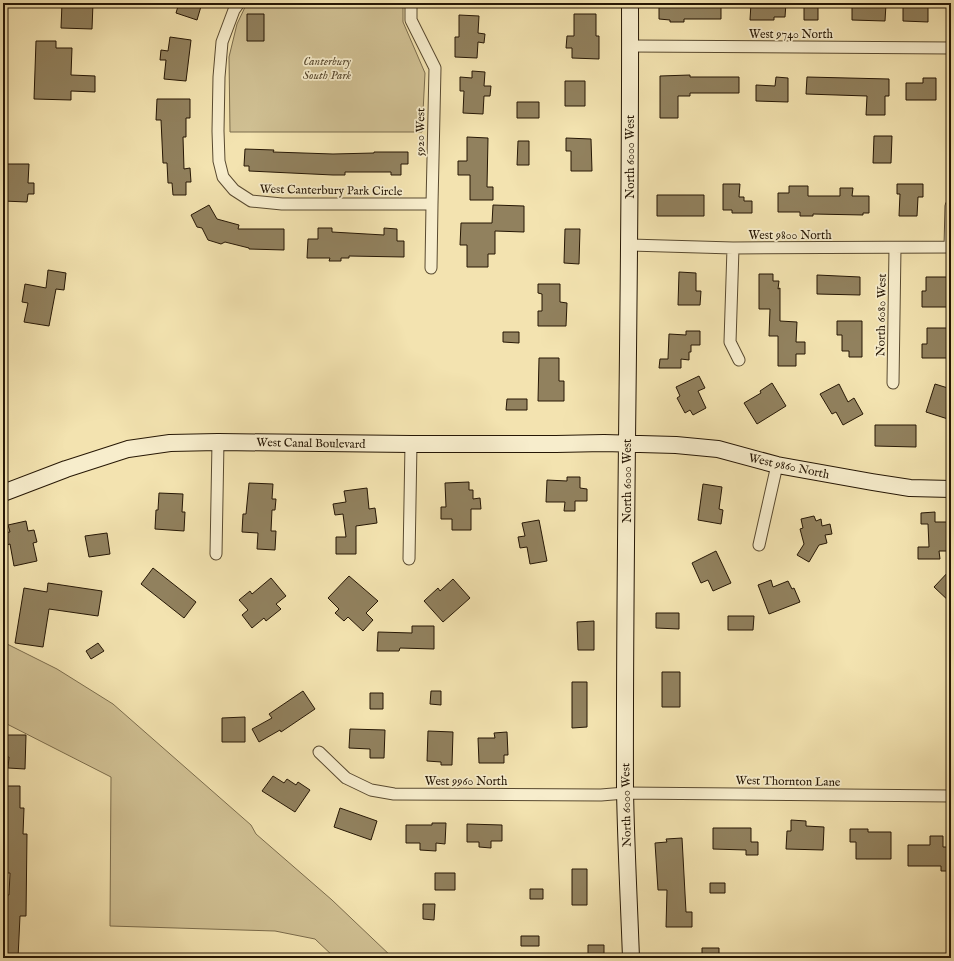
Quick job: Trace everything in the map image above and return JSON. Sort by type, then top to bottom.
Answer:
[{"type":"street","name":"West Canterbury Park Circle","points":[[239,3],[234,10],[222,42],[219,77],[219,161],[223,176],[234,190],[251,201],[282,204],[432,204]]},
{"type":"street","name":"5920 West","points":[[411,3],[411,20],[435,68],[431,268]]},
{"type":"street","name":"North 6000 West","points":[[630,3],[630,245],[625,793],[631,958]]},
{"type":"street","name":"West 9740 North","points":[[630,46],[951,48]]},
{"type":"street","points":[[951,206],[951,247]]},
{"type":"street","name":"West 9800 North","points":[[630,245],[733,248],[951,247]]},
{"type":"street","points":[[733,248],[730,342],[739,360]]},
{"type":"street","name":"North 6080 West","points":[[893,383],[895,248]]},
{"type":"street","points":[[216,554],[218,442]]},
{"type":"street","name":"West Canal Boulevard","points":[[3,493],[66,469],[128,449],[170,443],[627,444]]},
{"type":"street","points":[[409,559],[411,444]]},
{"type":"street","name":"West 9860 North","points":[[627,444],[676,445],[718,449],[777,464],[910,488],[951,489]]},
{"type":"street","points":[[759,545],[777,464]]},
{"type":"street","name":"West 9960 North","points":[[319,752],[346,778],[371,790],[394,794],[601,795],[625,793]]},
{"type":"street","name":"West Thornton Lane","points":[[625,793],[951,796]]},
{"type":"green space","name":"Canterbury South Park","points":[[247,3],[403,3],[403,22],[425,73],[422,132],[230,132],[229,57],[237,24]]},
{"type":"green space","points":[[3,642],[57,669],[113,704],[251,825],[256,834],[332,900],[393,958],[335,958],[315,939],[275,931],[110,926],[111,777],[3,722]]},
{"type":"building","points":[[62,3],[93,3],[92,29],[61,28]]},
{"type":"building","points":[[179,3],[202,3],[197,20],[176,13]]},
{"type":"building","points":[[659,3],[721,3],[721,19],[684,19],[684,22],[670,22],[670,20],[659,19]]},
{"type":"building","points":[[751,3],[786,3],[785,17],[774,17],[774,20],[750,20]]},
{"type":"building","points":[[804,3],[818,3],[818,20],[804,20]]},
{"type":"building","points":[[852,3],[886,4],[885,21],[852,20]]},
{"type":"building","points":[[903,5],[928,5],[928,22],[903,21]]},
{"type":"building","points":[[247,14],[264,14],[264,41],[247,41]]},
{"type":"building","points":[[574,14],[596,14],[596,36],[599,36],[599,59],[572,58],[572,48],[566,48],[567,36],[574,36]]},
{"type":"building","points":[[459,15],[479,16],[478,33],[485,34],[484,43],[478,42],[477,58],[455,57],[455,37],[459,37]]},
{"type":"building","points":[[170,37],[191,40],[186,81],[164,79],[166,60],[160,60],[161,50],[168,51]]},
{"type":"building","points":[[36,41],[56,41],[56,48],[72,48],[71,75],[95,76],[95,92],[71,91],[71,100],[34,99]]},
{"type":"building","points":[[472,71],[485,72],[484,86],[491,86],[490,96],[484,96],[483,114],[463,113],[464,91],[460,91],[460,77],[472,78]]},
{"type":"building","points":[[690,75],[690,77],[739,77],[739,93],[690,93],[690,96],[678,96],[678,118],[660,118],[660,76]]},
{"type":"building","points":[[776,77],[788,78],[788,102],[756,101],[756,85],[775,86]]},
{"type":"building","points":[[807,77],[889,79],[889,96],[885,96],[885,115],[866,115],[867,96],[806,94]]},
{"type":"building","points":[[923,78],[936,78],[936,100],[906,100],[906,83],[923,83]]},
{"type":"building","points":[[565,81],[585,81],[585,106],[565,106]]},
{"type":"building","points":[[157,99],[190,99],[190,118],[186,118],[186,137],[183,137],[184,169],[190,168],[191,182],[186,182],[186,195],[173,195],[172,183],[168,183],[167,163],[163,163],[161,120],[156,120]]},
{"type":"building","points":[[517,102],[539,102],[539,118],[517,118]]},
{"type":"building","points":[[874,136],[892,136],[891,163],[873,163]]},
{"type":"building","points":[[467,137],[488,138],[487,187],[493,187],[493,200],[470,200],[470,175],[458,175],[458,161],[467,161]]},
{"type":"building","points":[[566,138],[591,139],[592,171],[571,171],[571,151],[566,151]]},
{"type":"building","points":[[518,141],[529,141],[529,165],[517,165]]},
{"type":"building","points":[[245,149],[274,150],[273,152],[333,154],[408,152],[408,164],[401,164],[401,175],[391,175],[391,172],[345,172],[345,175],[333,175],[249,171],[249,166],[244,166]]},
{"type":"building","points":[[6,164],[29,164],[28,183],[34,183],[34,194],[28,194],[27,202],[3,201],[3,176],[6,176]]},
{"type":"building","points":[[723,184],[740,184],[739,197],[744,197],[744,201],[752,201],[752,213],[732,213],[732,210],[723,210]]},
{"type":"building","points":[[897,184],[923,184],[923,197],[918,197],[917,216],[899,216],[900,194],[897,194]]},
{"type":"building","points":[[789,186],[808,186],[808,196],[840,196],[840,188],[853,188],[852,196],[869,196],[869,213],[863,213],[863,215],[813,214],[813,216],[800,216],[800,212],[778,212],[778,193],[789,193]]},
{"type":"building","points":[[657,195],[704,195],[704,216],[657,216]]},
{"type":"building","points":[[209,205],[217,219],[239,225],[238,229],[284,229],[284,250],[249,249],[225,242],[221,244],[208,240],[202,228],[197,227],[191,215]]},
{"type":"building","points":[[493,205],[524,206],[524,232],[495,231],[495,254],[488,254],[488,267],[467,267],[467,245],[460,245],[461,223],[492,223]]},
{"type":"building","points":[[318,228],[332,228],[332,232],[384,235],[384,228],[397,229],[397,241],[404,241],[404,257],[349,256],[349,258],[341,258],[341,261],[329,261],[330,258],[307,258],[308,239],[318,239]]},
{"type":"building","points":[[565,229],[580,229],[579,264],[564,263]]},
{"type":"building","points":[[48,270],[66,273],[64,290],[56,289],[49,326],[24,322],[28,303],[22,302],[25,284],[46,288]]},
{"type":"building","points":[[679,272],[696,273],[696,291],[701,291],[700,305],[678,305]]},
{"type":"building","points":[[759,274],[773,274],[773,281],[779,281],[780,321],[797,322],[796,342],[805,342],[805,354],[796,354],[796,366],[778,366],[778,336],[769,336],[770,309],[759,309]]},
{"type":"building","points":[[817,275],[860,277],[860,295],[817,294]]},
{"type":"building","points":[[926,277],[951,277],[951,307],[922,307],[922,291],[926,291]]},
{"type":"building","points":[[538,284],[560,284],[560,302],[567,303],[566,326],[538,326],[538,311],[542,311],[542,294],[538,293]]},
{"type":"building","points":[[837,321],[862,321],[862,357],[849,357],[849,351],[842,351],[842,335],[837,335]]},
{"type":"building","points":[[927,328],[948,328],[947,358],[922,358],[922,344],[927,344]]},
{"type":"building","points":[[686,331],[700,331],[700,345],[691,345],[689,360],[681,359],[681,368],[659,368],[660,359],[668,359],[669,334],[686,335]]},
{"type":"building","points":[[503,332],[519,332],[519,343],[503,342]]},
{"type":"building","points":[[539,358],[559,358],[559,381],[564,381],[564,401],[538,401]]},
{"type":"building","points":[[699,376],[705,388],[698,391],[706,408],[693,415],[690,410],[685,413],[677,398],[680,396],[676,387]]},
{"type":"building","points":[[772,383],[786,406],[757,424],[744,403],[761,393],[760,391]]},
{"type":"building","points":[[839,384],[848,402],[854,398],[863,414],[843,425],[836,412],[832,414],[820,394]]},
{"type":"building","points":[[935,384],[951,389],[951,420],[926,412]]},
{"type":"building","points":[[507,399],[527,399],[527,410],[506,410]]},
{"type":"building","points":[[875,425],[916,425],[916,447],[875,446]]},
{"type":"building","points":[[567,477],[580,477],[580,488],[587,489],[587,501],[575,501],[575,511],[564,511],[565,502],[546,502],[547,480],[567,481]]},
{"type":"building","points":[[469,482],[469,490],[473,490],[473,499],[480,498],[481,509],[471,509],[471,530],[452,530],[452,519],[441,519],[441,507],[446,507],[445,483]]},
{"type":"building","points":[[249,483],[273,484],[272,499],[276,499],[275,510],[272,510],[271,531],[276,531],[275,550],[257,549],[258,533],[242,532],[243,514],[246,514]]},
{"type":"building","points":[[703,484],[722,487],[719,509],[723,510],[721,524],[698,520]]},
{"type":"building","points":[[367,488],[369,509],[375,508],[377,523],[356,526],[356,554],[336,554],[336,537],[346,537],[343,514],[335,515],[333,504],[346,502],[344,491]]},
{"type":"building","points":[[159,493],[183,494],[182,512],[185,512],[184,531],[155,529]]},
{"type":"building","points":[[935,512],[935,522],[951,522],[951,551],[939,551],[940,559],[918,559],[918,547],[929,547],[928,524],[921,524],[921,513]]},
{"type":"building","points":[[814,516],[816,521],[821,519],[822,526],[830,524],[832,534],[825,535],[827,543],[819,545],[809,562],[797,555],[804,544],[800,529],[803,528],[801,519]]},
{"type":"building","points":[[539,520],[547,561],[530,564],[527,547],[520,548],[518,537],[525,536],[522,523]]},
{"type":"building","points":[[26,521],[28,531],[34,530],[37,542],[33,543],[37,561],[14,566],[10,544],[3,546],[3,533],[10,532],[8,525]]},
{"type":"building","points":[[107,533],[110,554],[89,557],[85,536]]},
{"type":"building","points":[[716,551],[731,583],[713,591],[708,580],[701,583],[692,563]]},
{"type":"building","points":[[153,568],[196,602],[184,618],[141,584]]},
{"type":"building","points":[[951,569],[951,603],[934,587]]},
{"type":"building","points":[[349,576],[378,601],[366,613],[373,620],[363,631],[348,617],[344,621],[335,613],[339,609],[328,598]]},
{"type":"building","points":[[271,578],[286,596],[276,604],[281,609],[266,621],[264,618],[252,628],[242,615],[248,610],[239,600],[250,591],[252,594]]},
{"type":"building","points":[[453,579],[470,598],[443,622],[424,601],[438,588],[440,591]]},
{"type":"building","points":[[771,580],[773,587],[788,581],[792,589],[794,588],[800,602],[769,614],[758,585]]},
{"type":"building","points":[[48,583],[102,591],[98,616],[49,609],[43,647],[15,643],[24,588],[47,592]]},
{"type":"building","points":[[656,613],[679,613],[679,629],[656,628]]},
{"type":"building","points":[[728,616],[754,616],[753,630],[728,630]]},
{"type":"building","points":[[594,621],[594,650],[578,650],[577,622]]},
{"type":"building","points":[[412,626],[434,626],[434,649],[400,648],[399,651],[377,651],[378,632],[412,633]]},
{"type":"building","points":[[98,643],[104,651],[91,659],[86,651]]},
{"type":"building","points":[[662,672],[680,672],[680,707],[662,707]]},
{"type":"building","points":[[572,682],[587,682],[587,727],[572,728]]},
{"type":"building","points":[[303,691],[315,709],[281,732],[280,730],[259,742],[252,729],[272,718],[269,714]]},
{"type":"building","points":[[431,691],[441,691],[441,705],[430,704]]},
{"type":"building","points":[[370,693],[383,693],[383,709],[370,709]]},
{"type":"building","points":[[245,717],[245,742],[222,742],[222,718]]},
{"type":"building","points":[[350,729],[385,730],[384,758],[370,758],[370,749],[349,748]]},
{"type":"building","points":[[428,731],[453,732],[452,765],[441,765],[441,762],[427,761]]},
{"type":"building","points":[[507,732],[508,755],[504,755],[504,763],[479,763],[478,738],[495,738],[494,733]]},
{"type":"building","points":[[7,735],[26,735],[25,769],[8,768],[9,757],[6,757]]},
{"type":"building","points":[[273,776],[284,783],[287,779],[296,785],[298,782],[310,790],[295,812],[262,791]]},
{"type":"building","points":[[6,786],[20,786],[20,808],[24,808],[23,834],[27,834],[26,916],[20,916],[18,958],[3,958],[5,895],[9,895],[10,873],[6,873]]},
{"type":"building","points":[[340,808],[377,821],[371,840],[334,827]]},
{"type":"building","points":[[791,820],[806,821],[806,826],[824,827],[823,850],[786,849],[787,831],[791,831]]},
{"type":"building","points":[[432,823],[446,823],[445,844],[436,843],[436,851],[420,850],[420,843],[406,843],[406,825],[432,825]]},
{"type":"building","points":[[467,824],[502,825],[502,841],[491,841],[491,848],[479,847],[479,842],[467,842]]},
{"type":"building","points":[[713,828],[751,828],[751,842],[758,842],[758,855],[746,855],[746,850],[713,849]]},
{"type":"building","points":[[850,829],[868,829],[868,832],[891,832],[891,859],[856,859],[856,842],[850,842]]},
{"type":"building","points":[[930,836],[943,836],[943,847],[950,847],[950,871],[941,871],[941,866],[908,866],[908,845],[930,845]]},
{"type":"building","points":[[682,838],[686,912],[692,912],[692,927],[666,927],[667,890],[658,890],[655,843],[667,842],[666,839]]},
{"type":"building","points":[[572,869],[587,869],[587,905],[572,905]]},
{"type":"building","points":[[435,873],[455,873],[455,890],[435,890]]},
{"type":"building","points":[[710,883],[725,883],[725,893],[710,893]]},
{"type":"building","points":[[530,889],[543,889],[543,899],[530,899]]},
{"type":"building","points":[[423,904],[435,904],[434,920],[423,919]]},
{"type":"building","points":[[521,936],[539,936],[539,946],[521,946]]},
{"type":"building","points":[[588,945],[604,945],[604,958],[588,958]]},
{"type":"building","points":[[702,948],[719,948],[719,958],[702,958]]}]
